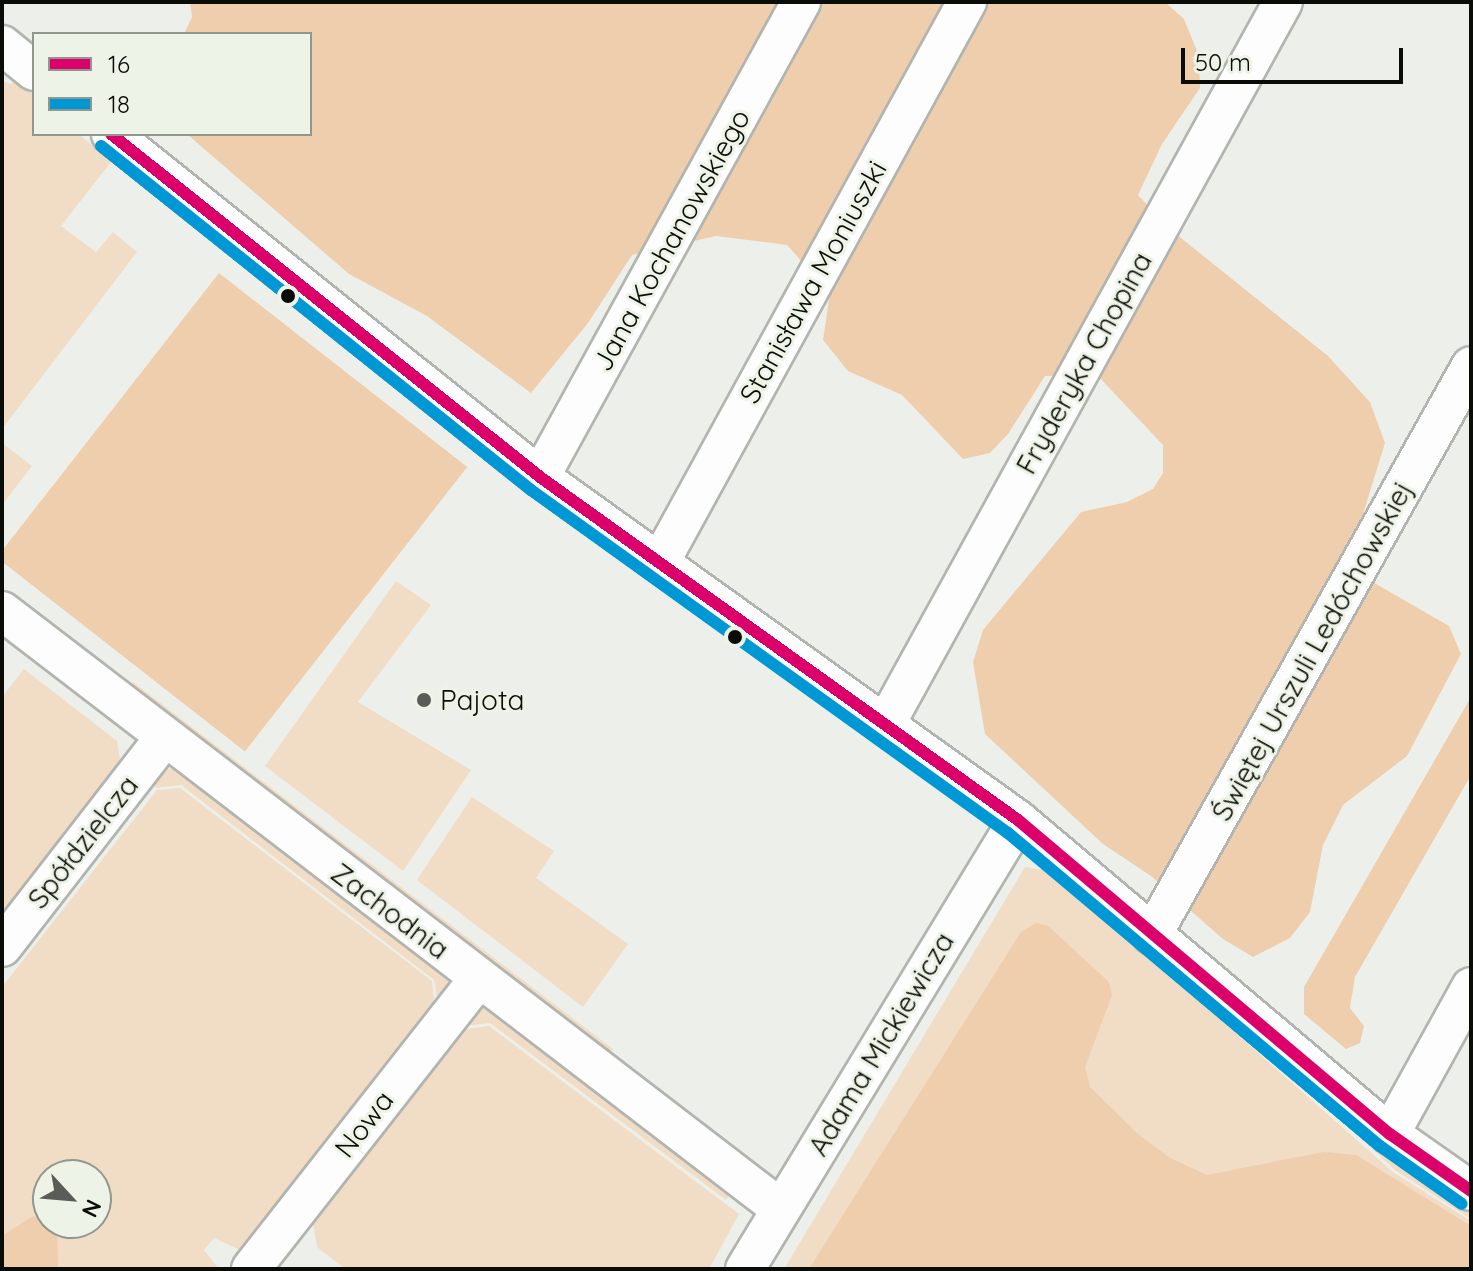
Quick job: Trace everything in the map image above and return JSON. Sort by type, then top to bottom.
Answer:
[{"type":"street","name":"Jana Kochanowskiego","points":[[540,477],[801,2]]},
{"type":"street","name":"Stanisława Moniuszki","points":[[660,562],[967,2]]},
{"type":"street","name":"Fryderyka Chopina","points":[[885,725],[1283,2]]},
{"type":"street","points":[[2,45],[32,69]]},
{"type":"street","points":[[114,136],[540,477],[1018,820],[1390,1134],[1471,1191]]},
{"type":"street","name":"Świętej Urszuli Ledóchowskiej","points":[[1152,935],[1471,366]]},
{"type":"street","name":"Zachodnia","points":[[2,611],[781,1209]]},
{"type":"street","name":"Spółdzielcza","points":[[2,947],[164,738]]},
{"type":"street","name":"Adama Mickiewicza","points":[[745,1269],[1018,820]]},
{"type":"street","name":"Nowa","points":[[251,1269],[478,979]]},
{"type":"street","points":[[1390,1134],[1471,987]]},
{"type":"shaded area","points":[[190,2],[1165,2],[1184,19],[1199,56],[1200,88],[1162,144],[1138,195],[1171,230],[1328,356],[1370,402],[1385,443],[1363,514],[1350,538],[1350,569],[1449,626],[1461,654],[1407,756],[1343,805],[1323,845],[1310,912],[1290,938],[1253,957],[1223,939],[1151,876],[1103,844],[985,734],[973,662],[983,630],[1081,512],[1127,502],[1153,489],[1163,473],[1163,445],[1097,375],[1045,376],[1008,434],[990,453],[963,459],[902,395],[848,371],[823,340],[830,293],[787,245],[716,236],[632,255],[588,323],[531,393],[427,316],[349,274],[189,136],[312,136],[312,32],[185,32],[192,17]]},
{"type":"shaded area","points":[[15,79],[32,93],[32,136],[81,136],[111,162],[61,226],[96,252],[113,232],[137,252],[2,429],[2,81],[11,84]]},
{"type":"shaded area","points":[[219,273],[467,467],[245,751],[2,562],[2,551]]},
{"type":"shaded area","points":[[2,443],[32,466],[2,505]]},
{"type":"shaded area","points":[[396,581],[431,605],[358,702],[471,770],[403,871],[265,766]]},
{"type":"shaded area","points":[[24,669],[117,741],[121,765],[2,917],[2,697]]},
{"type":"shaded area","points":[[133,682],[613,1049],[605,1056],[128,693]]},
{"type":"shaded area","points":[[1471,697],[1471,775],[1355,977],[1350,1008],[1364,1026],[1360,1043],[1346,1049],[1304,1014],[1304,987]]},
{"type":"shaded area","points":[[167,769],[179,769],[453,981],[438,1005],[434,980],[181,785],[156,788],[154,783]]},
{"type":"shaded area","points":[[180,788],[432,981],[435,1005],[242,1251],[214,1238],[204,1250],[219,1269],[2,1269],[2,987],[157,790]]},
{"type":"shaded area","points":[[472,797],[554,851],[536,878],[628,944],[583,1007],[417,880]]},
{"type":"shaded area","points":[[1025,867],[1052,871],[1393,1172],[1471,1221],[1471,1269],[784,1269]]},
{"type":"shaded area","points":[[1036,923],[1048,926],[1109,982],[1112,995],[1085,1067],[1090,1087],[1139,1135],[1170,1158],[1207,1175],[1324,1152],[1356,1155],[1471,1226],[1471,1269],[809,1269],[1021,932]]},
{"type":"shaded area","points":[[484,1004],[736,1185],[726,1200],[490,1023],[464,1026],[476,1006]]},
{"type":"shaded area","points":[[489,1026],[739,1214],[709,1269],[345,1269],[317,1247],[313,1224],[465,1029]]},
{"type":"shaded area","points":[[1261,1046],[1398,1165],[1471,1211],[1471,1219],[1395,1170]]},
{"type":"shaded area","points":[[32,1217],[32,1239],[57,1239],[58,1269],[2,1269],[2,1236]]},
{"type":"transit line","name":"16","points":[[114,136],[540,477],[1018,820],[1390,1134],[1471,1191]]},
{"type":"transit line","name":"18","points":[[101,146],[531,490],[1008,833],[1380,1146],[1462,1204]]},
{"type":"place","name":"Pajota","points":[[424,700]]}]
